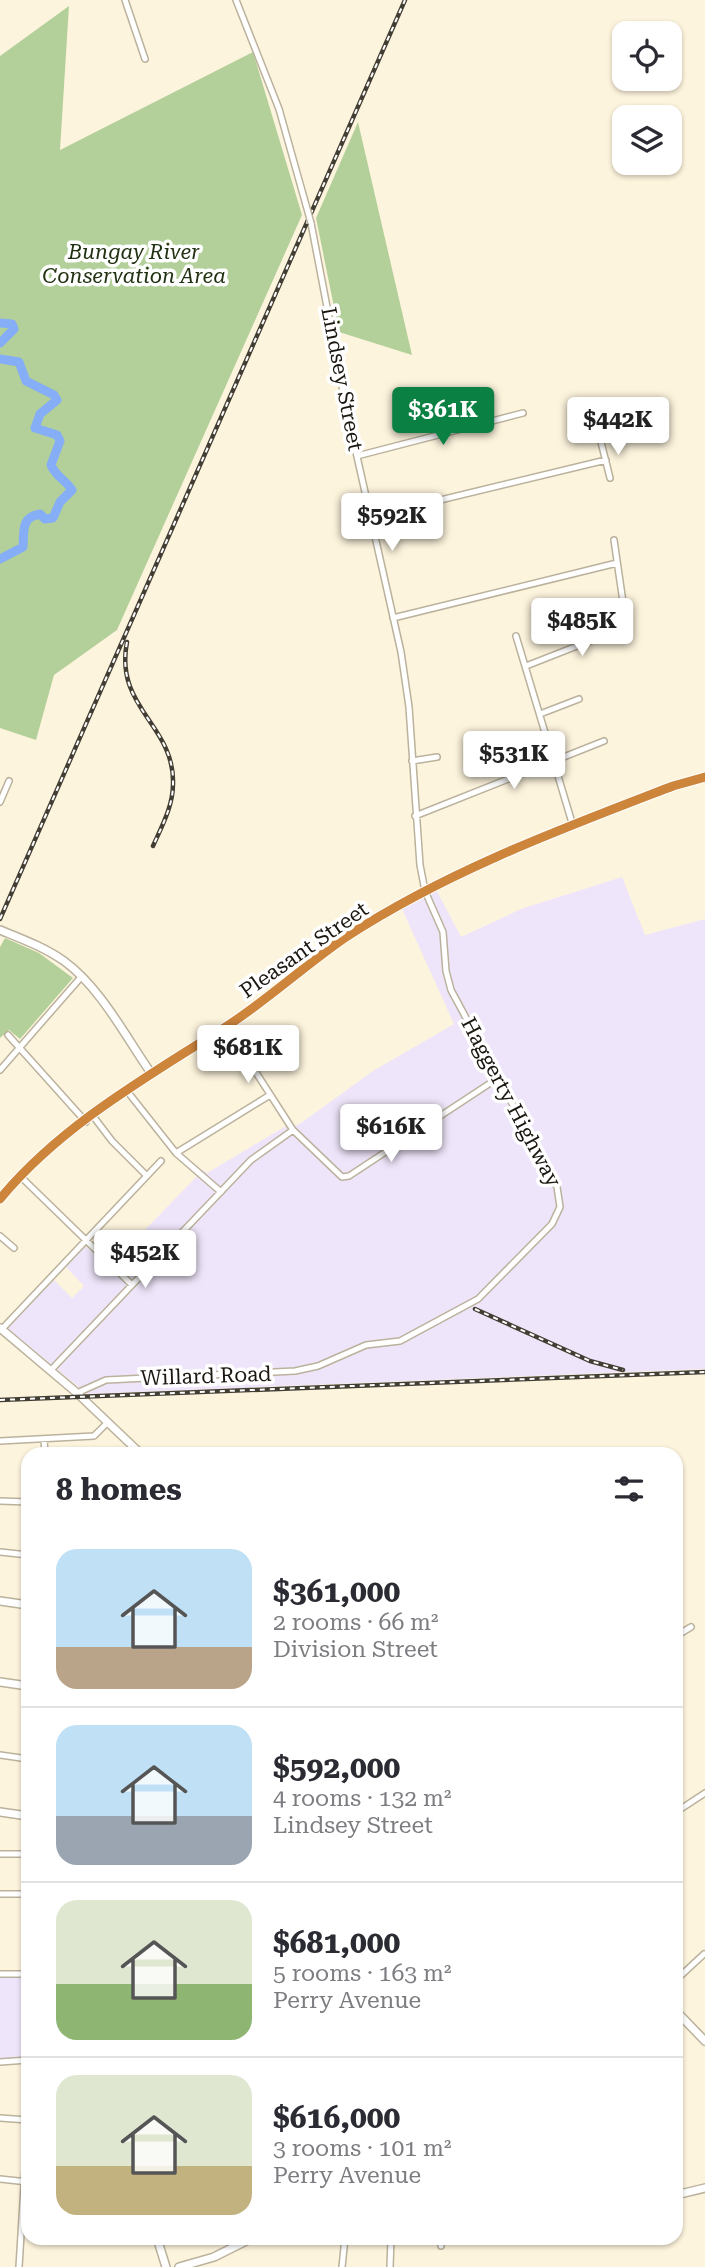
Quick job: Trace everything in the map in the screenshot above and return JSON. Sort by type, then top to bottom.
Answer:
[{"type":"highway","name":"Pleasant Street","points":[[0,1199],[20,1176],[89,1119],[151,1073],[226,1026],[346,938],[425,891],[485,861],[705,777]]},
{"type":"main road","points":[[3,931],[52,953],[82,976],[151,1073]]},
{"type":"main road","points":[[1,1329],[77,1393],[134,1447]]},
{"type":"main road","points":[[0,1601],[21,1604]]},
{"type":"main road","points":[[0,1682],[21,1685]]},
{"type":"main road","points":[[0,1812],[21,1815]]},
{"type":"main road","points":[[683,2018],[705,2041]]},
{"type":"main road","points":[[683,2193],[705,2188]]},
{"type":"main road","points":[[159,2245],[166,2267]]},
{"type":"main road","points":[[179,2267],[214,2258],[239,2245]]},
{"type":"street","points":[[125,0],[145,59]]},
{"type":"street","name":"Lindsey Street","points":[[236,0],[279,109],[311,223],[357,456],[405,676],[415,816],[425,891]]},
{"type":"street","points":[[357,456],[523,413]]},
{"type":"street","points":[[601,442],[610,478]]},
{"type":"street","points":[[370,517],[606,460]]},
{"type":"street","points":[[614,540],[623,602]]},
{"type":"street","points":[[393,618],[617,563]]},
{"type":"street","points":[[526,667],[628,626]]},
{"type":"street","points":[[516,636],[573,826]]},
{"type":"street","points":[[540,714],[579,699]]},
{"type":"street","points":[[415,816],[604,741]]},
{"type":"street","points":[[412,761],[437,757]]},
{"type":"street","points":[[0,803],[9,781]]},
{"type":"street","name":"Haggerty Highway","points":[[335,1358],[366,1345],[400,1341],[480,1298],[556,1219],[561,1207],[559,1191],[451,990],[446,971],[443,932],[425,891]]},
{"type":"street","points":[[0,1070],[82,976]]},
{"type":"street","points":[[226,1026],[293,1129],[338,1175],[346,1177],[498,1078]]},
{"type":"street","points":[[8,1035],[147,1176]]},
{"type":"street","points":[[127,1091],[176,1153],[221,1192]]},
{"type":"street","points":[[176,1153],[270,1095]]},
{"type":"street","points":[[51,1370],[257,1155],[293,1129]]},
{"type":"street","points":[[1,1329],[161,1161]]},
{"type":"street","points":[[20,1176],[132,1285]]},
{"type":"street","points":[[0,1236],[14,1248]]},
{"type":"street","name":"Willard Road","points":[[77,1393],[106,1380],[177,1375],[281,1373],[318,1366],[335,1358]]},
{"type":"street","points":[[0,1441],[95,1436],[108,1422]]},
{"type":"street","points":[[44,1439],[45,1447]]},
{"type":"street","points":[[0,1501],[21,1502]]},
{"type":"street","points":[[0,1552],[21,1554]]},
{"type":"street","points":[[683,1632],[691,1627]]},
{"type":"street","points":[[0,1755],[21,1758]]},
{"type":"street","points":[[683,1807],[705,1793]]},
{"type":"street","points":[[0,1854],[21,1854]]},
{"type":"street","points":[[0,1894],[21,1894]]},
{"type":"street","points":[[683,1974],[704,1954]]},
{"type":"street","points":[[0,1974],[21,1974]]},
{"type":"street","points":[[0,2062],[21,2060]]},
{"type":"street","points":[[0,2118],[21,2120]]},
{"type":"street","points":[[0,2179],[21,2181]]},
{"type":"street","points":[[19,2267],[21,2243]]},
{"type":"street","points":[[342,2267],[344,2245]]},
{"type":"street","points":[[390,2267],[391,2245]]},
{"type":"shaded area","points":[[622,877],[645,935],[705,919],[705,1369],[87,1394],[7,1328],[54,1280],[72,1298],[84,1286],[66,1267],[86,1246],[108,1268],[203,1170],[207,1173],[286,1126],[289,1129],[301,1123],[373,1071],[454,1024],[402,909],[437,891],[461,937],[521,909]]},
{"type":"shaded area","points":[[0,1978],[21,1978],[21,2058],[0,2059]]},
{"type":"green space","name":"Bungay River Conservation Area","points":[[69,6],[60,150],[253,52],[302,215],[117,630],[54,675],[36,740],[0,728],[0,56]]},
{"type":"green space","points":[[358,122],[412,355],[339,332],[316,218]]},
{"type":"green space","points":[[5,938],[39,953],[73,978],[20,1039],[9,1030],[0,1038],[0,947]]},
{"type":"waterway","points":[[0,323],[12,324],[14,329],[0,343]]},
{"type":"waterway","points":[[0,359],[19,362],[26,381],[54,395],[57,400],[40,414],[35,428],[57,435],[60,441],[51,465],[72,490],[60,502],[53,518],[45,519],[40,514],[29,518],[24,530],[23,547],[0,559]]},
{"type":"railway","points":[[0,919],[405,0]]},
{"type":"railway","points":[[127,642],[125,665],[129,684],[165,746],[171,764],[171,800],[153,846]]},
{"type":"railway","points":[[475,1309],[590,1361],[623,1370]]},
{"type":"railway","points":[[0,1400],[705,1372]]}]
